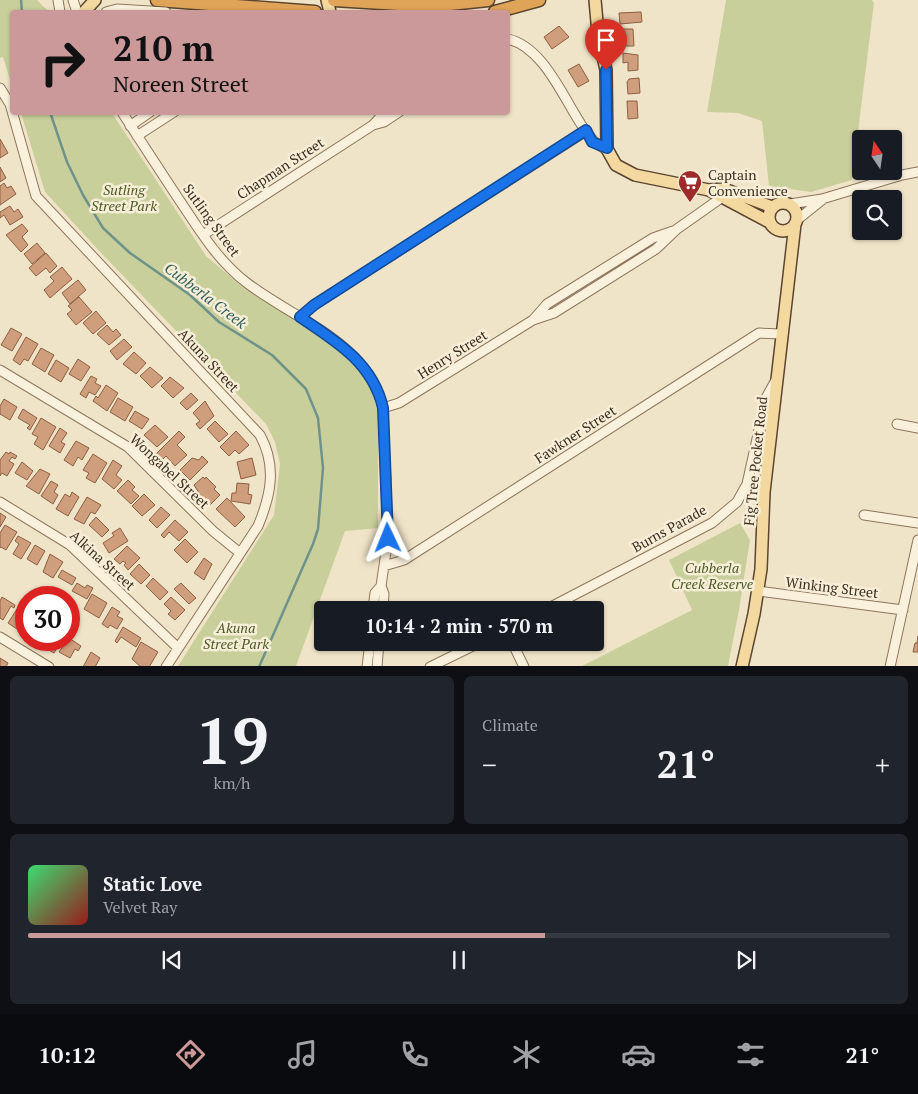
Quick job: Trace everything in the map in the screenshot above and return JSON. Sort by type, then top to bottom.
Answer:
[{"type":"highway","points":[[157,0],[259,10]]},
{"type":"highway","points":[[334,0],[431,6],[488,0]]},
{"type":"highway","points":[[502,10],[539,0]]},
{"type":"main road","points":[[86,10],[95,0]]},
{"type":"main road","points":[[595,0],[598,34],[606,70],[607,148],[616,165],[635,175],[722,193],[772,207]]},
{"type":"main road","points":[[722,193],[772,225],[788,230],[796,222],[796,210],[790,204],[780,202],[772,207],[769,214],[772,225],[783,240],[790,258]]},
{"type":"main road","name":"Fig Tree Pocket Road","points":[[742,666],[758,591],[764,492],[779,374],[790,258],[796,222]]},
{"type":"street","points":[[113,10],[133,10]]},
{"type":"street","points":[[510,40],[525,46],[533,53],[555,80],[592,142],[607,148]]},
{"type":"street","name":"Akuna Street","points":[[0,88],[10,104]]},
{"type":"street","name":"Akuna Street","points":[[13,115],[36,196],[260,435],[265,445],[272,479],[267,504],[258,526],[166,666]]},
{"type":"street","name":"Sutling Street","points":[[124,115],[203,235],[229,268],[248,284],[300,317],[355,357],[369,374],[380,395],[383,408],[388,538],[381,586],[384,594],[384,601]]},
{"type":"street","points":[[130,126],[146,115]]},
{"type":"street","points":[[137,136],[169,115]]},
{"type":"street","name":"Chapman Street","points":[[203,235],[373,125],[382,115]]},
{"type":"street","name":"Chapman Street","points":[[373,125],[384,122],[394,115]]},
{"type":"street","points":[[300,317],[314,305],[586,130]]},
{"type":"street","points":[[790,204],[822,200],[902,175],[918,172]]},
{"type":"street","name":"Henry Street","points":[[383,408],[399,403],[533,320],[547,304],[653,238],[677,229],[722,193]]},
{"type":"street","points":[[796,222],[822,200]]},
{"type":"street","name":"Fawkner Street","points":[[384,566],[404,560],[759,333],[782,334]]},
{"type":"street","name":"Wongabel Street","points":[[0,370],[128,447],[213,530],[240,553]]},
{"type":"street","name":"Burns Parade","points":[[562,601],[712,523],[737,502],[747,484],[766,398],[779,374]]},
{"type":"street","points":[[897,424],[918,428]]},
{"type":"street","name":"Alkina Street","points":[[0,502],[70,545],[178,648]]},
{"type":"street","points":[[864,515],[918,523]]},
{"type":"street","points":[[890,666],[904,610],[918,540]]},
{"type":"street","name":"Sutling Street","points":[[374,601],[375,593],[381,586]]},
{"type":"street","name":"Winking Street","points":[[758,591],[904,610]]},
{"type":"street","points":[[0,637],[48,666]]},
{"type":"street","points":[[367,666],[369,651]]},
{"type":"street","points":[[377,666],[378,651]]},
{"type":"street","points":[[430,666],[462,651]]},
{"type":"street","points":[[516,651],[524,666]]},
{"type":"green space","points":[[0,0],[37,0],[47,10],[10,10],[10,80],[3,57],[0,58]]},
{"type":"green space","points":[[726,0],[872,0],[874,3],[858,130],[852,130],[852,180],[811,192],[769,186],[762,121],[738,113],[707,112]]},
{"type":"green space","points":[[22,115],[113,115],[206,256],[245,289],[315,333],[352,361],[369,383],[378,412],[378,528],[345,531],[320,601],[314,601],[314,616],[296,666],[178,666],[274,515],[280,464],[275,442],[266,424],[45,192]]},
{"type":"green space","name":"Cubberla Creek Reserve","points":[[740,523],[750,540],[728,666],[582,666],[692,610],[669,560]]},
{"type":"building","points":[[641,12],[642,22],[620,24],[619,13]]},
{"type":"building","points":[[559,26],[569,37],[552,49],[544,37]]},
{"type":"building","points":[[622,29],[633,29],[634,46],[625,46]]},
{"type":"building","points":[[623,53],[638,55],[638,70],[628,71],[628,62],[623,63]]},
{"type":"building","points":[[579,64],[589,81],[578,87],[568,70]]},
{"type":"building","points":[[639,78],[640,93],[628,94],[627,82],[629,79]]},
{"type":"building","points":[[627,101],[637,101],[638,118],[628,119]]},
{"type":"building","points":[[0,139],[8,153],[0,158]]},
{"type":"building","points":[[0,167],[6,178],[0,182]]},
{"type":"building","points":[[4,183],[7,188],[11,186],[16,194],[0,205],[0,186]]},
{"type":"building","points":[[10,206],[14,212],[18,209],[23,217],[10,225],[4,215],[0,218],[0,212]]},
{"type":"building","points":[[22,224],[28,231],[22,237],[28,245],[21,252],[6,235]]},
{"type":"building","points":[[37,243],[45,253],[32,264],[24,254]]},
{"type":"building","points":[[46,253],[57,266],[50,273],[46,268],[36,276],[29,268]]},
{"type":"building","points":[[62,267],[72,279],[50,298],[44,290],[54,281],[50,277]]},
{"type":"building","points":[[78,280],[86,290],[70,304],[62,293]]},
{"type":"building","points":[[79,297],[92,312],[76,325],[67,314],[72,310],[68,306]]},
{"type":"building","points":[[96,311],[106,323],[93,334],[83,323]]},
{"type":"building","points":[[107,325],[113,332],[116,329],[121,335],[109,345],[97,334]]},
{"type":"building","points":[[11,328],[22,334],[12,351],[1,345]]},
{"type":"building","points":[[26,337],[38,344],[28,361],[24,359],[20,365],[13,360]]},
{"type":"building","points":[[124,339],[132,347],[117,360],[110,351]]},
{"type":"building","points":[[41,348],[54,355],[45,372],[32,364]]},
{"type":"building","points":[[134,352],[146,363],[136,374],[123,364]]},
{"type":"building","points":[[78,359],[90,367],[81,381],[69,374]]},
{"type":"building","points":[[56,360],[69,368],[61,382],[48,374]]},
{"type":"building","points":[[150,367],[163,378],[152,388],[140,376]]},
{"type":"building","points":[[91,376],[97,379],[95,383],[101,386],[95,395],[89,392],[86,398],[80,394]]},
{"type":"building","points":[[170,377],[184,388],[173,398],[161,386]]},
{"type":"building","points":[[106,385],[118,393],[107,411],[93,401],[96,396],[98,398]]},
{"type":"building","points":[[191,393],[198,400],[187,410],[180,403]]},
{"type":"building","points":[[118,398],[133,407],[125,421],[110,412]]},
{"type":"building","points":[[4,399],[17,407],[10,420],[0,414],[0,406]]},
{"type":"building","points":[[205,401],[214,416],[200,429],[196,424],[200,421],[193,413]]},
{"type":"building","points":[[23,409],[37,418],[30,430],[27,428],[30,425],[18,418]]},
{"type":"building","points":[[135,411],[149,419],[142,429],[129,421]]},
{"type":"building","points":[[41,418],[56,427],[43,450],[34,444],[38,437],[32,434]]},
{"type":"building","points":[[215,421],[228,434],[219,442],[207,429]]},
{"type":"building","points":[[155,425],[168,437],[157,447],[144,435]]},
{"type":"building","points":[[60,428],[67,433],[61,442],[65,444],[60,453],[49,446]]},
{"type":"building","points":[[179,431],[185,437],[177,445],[187,455],[175,466],[166,456],[161,461],[155,455]]},
{"type":"building","points":[[236,431],[249,445],[239,454],[235,450],[229,456],[220,447]]},
{"type":"building","points":[[76,441],[89,448],[82,460],[78,457],[73,466],[64,460]]},
{"type":"building","points":[[6,452],[17,456],[15,459],[12,457],[9,461],[14,464],[7,476],[2,473],[0,476],[0,460]]},
{"type":"building","points":[[93,454],[107,463],[95,483],[86,478],[89,473],[83,470]]},
{"type":"building","points":[[202,456],[208,462],[190,480],[180,470],[192,458],[199,460]]},
{"type":"building","points":[[252,458],[256,475],[241,479],[237,462]]},
{"type":"building","points":[[113,460],[122,466],[116,475],[122,480],[114,489],[102,479]]},
{"type":"building","points":[[22,462],[33,471],[27,480],[15,473]]},
{"type":"building","points":[[40,469],[50,474],[39,494],[26,486]]},
{"type":"building","points":[[203,477],[205,479],[206,477],[216,487],[214,489],[220,495],[208,507],[194,485]]},
{"type":"building","points":[[128,480],[135,487],[132,490],[139,496],[131,504],[117,491]]},
{"type":"building","points":[[51,481],[58,485],[54,492],[58,495],[53,504],[41,496]]},
{"type":"building","points":[[237,483],[249,484],[248,494],[252,495],[250,504],[231,501],[232,493],[236,493]]},
{"type":"building","points":[[72,492],[79,497],[68,516],[56,509],[65,494],[70,497]]},
{"type":"building","points":[[144,494],[155,505],[142,516],[132,506]]},
{"type":"building","points":[[87,497],[101,505],[95,514],[91,512],[84,524],[74,519]]},
{"type":"building","points":[[227,498],[245,517],[235,527],[216,509]]},
{"type":"building","points":[[161,507],[170,515],[157,528],[149,520]]},
{"type":"building","points":[[0,513],[6,517],[0,527]]},
{"type":"building","points":[[96,517],[109,530],[102,537],[89,525]]},
{"type":"building","points":[[175,520],[188,532],[179,541],[169,532],[164,538],[161,535]]},
{"type":"building","points":[[5,525],[17,532],[6,550],[0,548],[0,533]]},
{"type":"building","points":[[120,528],[128,541],[109,553],[103,543],[114,536],[112,533]]},
{"type":"building","points":[[18,536],[31,543],[21,559],[13,554],[19,544],[15,541]]},
{"type":"building","points":[[185,539],[198,552],[187,563],[174,550]]},
{"type":"building","points":[[35,545],[45,551],[37,565],[27,559]]},
{"type":"building","points":[[127,546],[140,558],[128,570],[124,565],[126,563],[123,561],[120,564],[114,559]]},
{"type":"building","points":[[50,554],[63,562],[53,578],[43,572]]},
{"type":"building","points":[[204,558],[212,564],[204,580],[194,573]]},
{"type":"building","points":[[139,564],[150,575],[141,584],[130,574]]},
{"type":"building","points":[[62,570],[76,578],[72,585],[58,577]]},
{"type":"building","points":[[153,578],[168,592],[160,600],[146,586]]},
{"type":"building","points":[[77,583],[85,588],[87,585],[93,588],[87,599],[80,595],[80,586],[75,586]]},
{"type":"building","points":[[181,583],[196,598],[189,604],[174,589]]},
{"type":"building","points":[[92,594],[107,603],[99,618],[84,609]]},
{"type":"building","points":[[2,597],[15,605],[14,608],[11,606],[3,620],[0,618],[0,601]]},
{"type":"building","points":[[171,597],[185,610],[175,620],[168,614],[171,611],[164,604]]},
{"type":"building","points":[[112,607],[120,612],[117,616],[123,619],[117,629],[110,625],[108,628],[102,624]]},
{"type":"building","points":[[15,612],[15,628],[8,623]]},
{"type":"building","points":[[123,627],[141,638],[136,647],[121,637],[117,643],[115,641]]},
{"type":"building","points":[[918,636],[918,652],[913,652],[915,643],[917,643]]},
{"type":"building","points":[[141,642],[158,652],[150,666],[140,666],[132,659]]},
{"type":"building","points":[[60,651],[74,651],[70,658]]},
{"type":"building","points":[[91,652],[100,658],[96,666],[84,666]]},
{"type":"building","points":[[0,658],[8,663],[6,666],[0,666]]},
{"type":"waterway","name":"Cubberla Creek","points":[[21,0],[22,10]]},
{"type":"waterway","name":"Cubberla Creek","points":[[51,115],[67,162],[83,195],[103,228],[130,253],[190,295],[219,322],[272,355],[306,389],[318,418],[323,468],[318,529],[259,666]]},
{"type":"place","name":"Captain Convenience","points":[[690,203]]},
{"type":"route","points":[[388,538],[383,408],[380,395],[369,374],[355,357],[339,343],[300,317],[314,305],[586,130],[592,142],[607,148],[606,70]]},
{"type":"park label","name":"Sutling Street Park","points":[[124,197]]},
{"type":"park label","name":"Akuna Street Park","points":[[236,636]]}]
